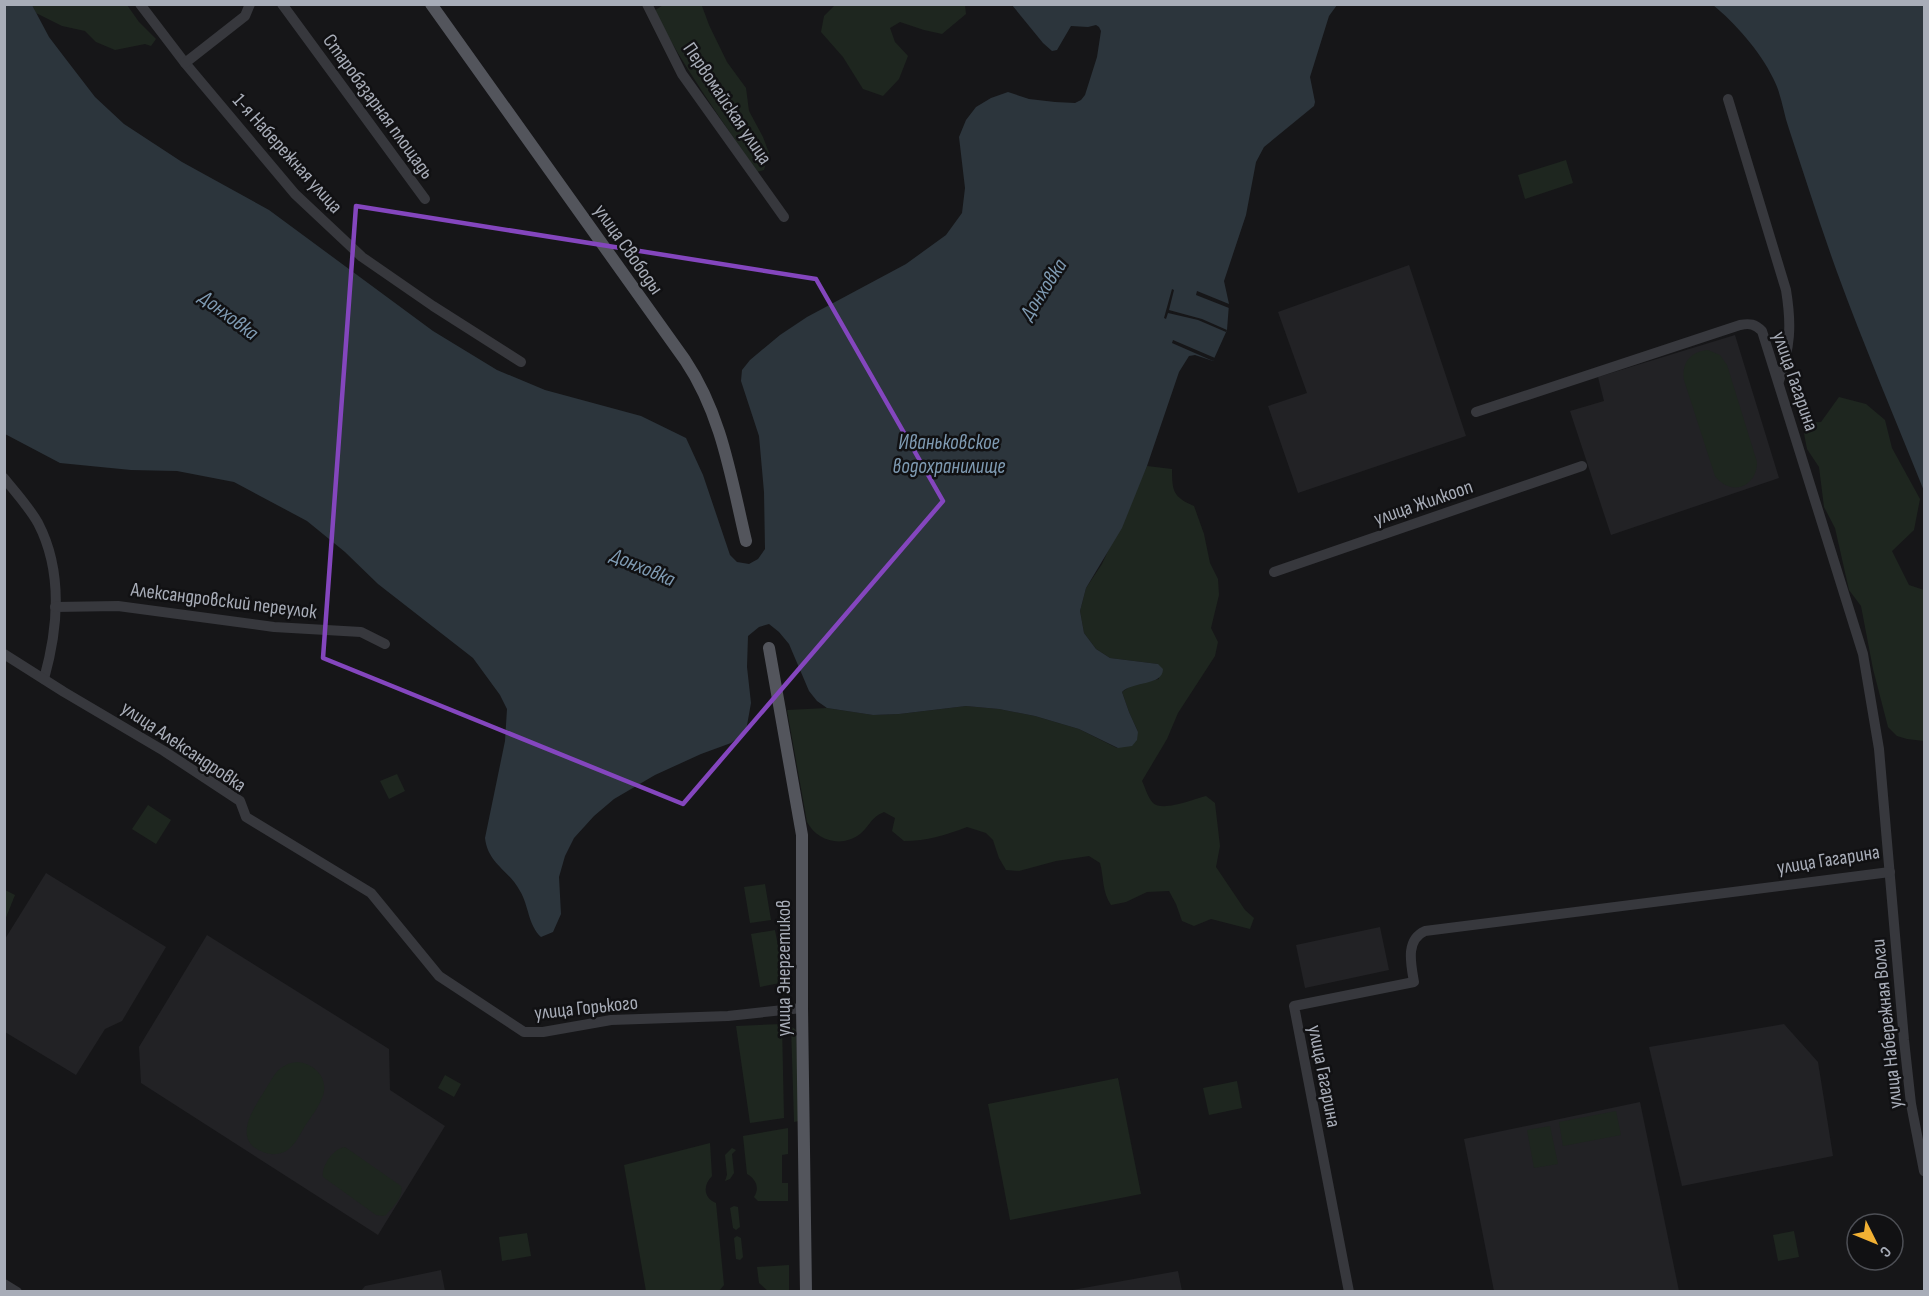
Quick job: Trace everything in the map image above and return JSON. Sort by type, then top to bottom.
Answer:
[{"type":"main road","name":"улица Свободы","points":[[431,4],[698,381],[711,406],[720,431],[746,541]]},
{"type":"main road","name":"улица Энергетиков","points":[[769,648],[802,835],[806,1292]]},
{"type":"street","name":"1-я Набережная улица","points":[[140,4],[185,63],[295,194],[362,257],[521,362]]},
{"type":"street","points":[[185,63],[245,16],[250,4]]},
{"type":"street","name":"Старобазарная площадь","points":[[282,4],[425,199]]},
{"type":"street","name":"Первомайская улица","points":[[647,4],[682,74],[784,217]]},
{"type":"street","points":[[1728,99],[1786,290],[1790,335],[1779,382]]},
{"type":"street","name":"улица Гагарина","points":[[1349,1292],[1294,1006],[1414,982],[1412,943],[1417,935],[1425,931],[1890,872],[1877,732],[1863,654],[1762,331],[1749,323],[1476,412]]},
{"type":"street","name":"улица Жилкооп","points":[[1275,572],[1582,466]]},
{"type":"street","points":[[4,478],[37,522],[52,561],[55,607],[52,651],[44,679]]},
{"type":"street","name":"Александровский переулок","points":[[55,607],[117,606],[274,627],[361,632],[385,644]]},
{"type":"street","name":"улица Александровка","points":[[4,654],[164,751],[240,801],[246,817],[360,885]]},
{"type":"street","name":"улица Набережная Волги","points":[[1890,872],[1911,1104],[1924,1171]]},
{"type":"street","name":"улица Горького","points":[[360,885],[371,893],[439,976],[524,1032],[543,1032],[611,1020],[728,1016],[802,1008]]},
{"type":"street","points":[[4,1284],[17,1292]]},
{"type":"highlighted area","points":[[356,206],[816,279],[943,501],[683,804],[323,658]]},
{"type":"shaded area","points":[[697,4],[702,6],[727,62],[746,88],[749,111],[769,153],[764,170],[757,172],[716,113],[654,11],[663,5]]},
{"type":"shaded area","points":[[32,5],[127,5],[139,22],[156,39],[151,46],[145,44],[115,50],[96,42],[85,31],[62,26],[36,13]]},
{"type":"shaded area","points":[[835,5],[965,5],[966,14],[942,34],[900,22],[890,28],[895,42],[908,56],[899,79],[883,96],[863,89],[843,57],[821,32],[824,16]]},
{"type":"shaded area","points":[[1566,160],[1573,183],[1525,199],[1518,175]]},
{"type":"shaded area","points":[[1409,265],[1466,436],[1298,493],[1268,406],[1307,393],[1278,312]]},
{"type":"shaded area","points":[[1735,335],[1779,478],[1611,535],[1570,411],[1604,401],[1598,377]]},
{"type":"shaded area","points":[[1708,350],[1720,355],[1727,365],[1757,462],[1753,478],[1742,486],[1728,486],[1715,476],[1684,380],[1684,368],[1688,359],[1692,355]]},
{"type":"shaded area","points":[[1839,397],[1866,404],[1885,420],[1892,448],[1920,499],[1914,530],[1892,551],[1909,585],[1924,590],[1924,741],[1897,736],[1888,727],[1873,669],[1861,606],[1849,590],[1835,528],[1824,507],[1819,467],[1807,449],[1802,423],[1821,422]]},
{"type":"shaded area","points":[[1147,466],[1172,469],[1172,483],[1175,492],[1182,500],[1194,506],[1204,534],[1210,563],[1218,579],[1219,595],[1211,628],[1218,642],[1215,656],[1178,713],[1167,739],[1142,781],[1151,801],[1158,805],[1171,806],[1206,796],[1215,803],[1220,846],[1216,867],[1245,910],[1254,918],[1250,929],[1211,919],[1194,926],[1182,921],[1169,891],[1147,892],[1126,902],[1111,905],[1105,890],[1100,863],[1089,856],[1056,861],[1019,871],[1006,870],[993,840],[986,833],[967,827],[936,837],[904,841],[892,831],[895,818],[884,812],[860,834],[846,841],[823,838],[811,829],[807,822],[787,710],[827,708],[873,715],[966,706],[999,709],[1035,716],[1079,729],[1117,748],[1138,732],[1122,692],[1132,685],[1159,679],[1158,664],[1110,658],[1096,649],[1084,633],[1080,611],[1086,588],[1102,564]]},
{"type":"shaded area","points":[[397,774],[405,791],[389,799],[380,781]]},
{"type":"shaded area","points":[[148,805],[171,820],[156,844],[132,829]]},
{"type":"shaded area","points":[[46,873],[166,947],[122,1021],[105,1029],[76,1075],[5,1032],[5,939]]},
{"type":"shaded area","points":[[765,884],[771,920],[750,923],[744,887]]},
{"type":"shaded area","points":[[5,890],[15,895],[5,920]]},
{"type":"shaded area","points":[[1380,927],[1389,970],[1305,988],[1296,945]]},
{"type":"shaded area","points":[[775,930],[785,982],[760,987],[751,934]]},
{"type":"shaded area","points":[[207,935],[389,1049],[390,1090],[445,1126],[378,1235],[141,1083],[139,1047]]},
{"type":"shaded area","points":[[782,1024],[784,1118],[750,1123],[736,1026]]},
{"type":"shaded area","points":[[1784,1024],[1818,1062],[1833,1156],[1682,1186],[1649,1047]]},
{"type":"shaded area","points":[[791,1026],[796,1030],[799,1121],[794,1122]]},
{"type":"shaded area","points":[[305,1063],[320,1074],[324,1085],[322,1098],[297,1140],[289,1149],[277,1154],[263,1152],[253,1147],[248,1140],[248,1123],[251,1114],[276,1073],[287,1064]]},
{"type":"shaded area","points":[[445,1075],[461,1084],[454,1097],[438,1088]]},
{"type":"shaded area","points":[[1118,1078],[1141,1194],[1010,1220],[988,1104]]},
{"type":"shaded area","points":[[1237,1081],[1242,1108],[1209,1115],[1203,1088]]},
{"type":"shaded area","points":[[1640,1102],[1679,1291],[1494,1291],[1464,1139]]},
{"type":"shaded area","points":[[1616,1111],[1621,1135],[1563,1146],[1559,1122]]},
{"type":"shaded area","points":[[1550,1126],[1558,1164],[1534,1168],[1527,1130]]},
{"type":"shaded area","points":[[788,1128],[788,1154],[782,1155],[782,1183],[788,1183],[788,1201],[758,1201],[754,1197],[757,1190],[756,1184],[747,1174],[743,1136]]},
{"type":"shaded area","points":[[710,1143],[712,1176],[707,1183],[706,1191],[709,1198],[716,1203],[724,1285],[719,1291],[646,1291],[624,1165]]},
{"type":"shaded area","points":[[345,1147],[401,1186],[399,1198],[386,1215],[376,1215],[323,1177],[329,1158]]},
{"type":"shaded area","points":[[732,1148],[736,1150],[732,1154],[734,1173],[730,1179],[725,1181],[727,1175],[725,1155]]},
{"type":"shaded area","points":[[738,1207],[740,1227],[736,1230],[733,1228],[730,1208]]},
{"type":"shaded area","points":[[1794,1231],[1799,1257],[1778,1261],[1773,1235]]},
{"type":"shaded area","points":[[527,1233],[531,1256],[502,1261],[499,1237]]},
{"type":"shaded area","points":[[737,1236],[741,1238],[743,1257],[740,1260],[736,1259],[734,1238]]},
{"type":"shaded area","points":[[789,1265],[789,1291],[768,1291],[759,1283],[757,1267]]},
{"type":"shaded area","points":[[441,1270],[445,1291],[361,1291],[365,1286]]},
{"type":"shaded area","points":[[1178,1271],[1182,1291],[1067,1291]]},
{"type":"water","name":"Иваньковское водохранилище","points":[[4,5],[32,5],[49,37],[95,97],[124,124],[182,162],[269,210],[433,331],[497,370],[545,390],[641,416],[686,438],[703,475],[730,555],[737,562],[749,564],[758,559],[765,549],[764,492],[759,436],[741,381],[742,370],[750,360],[780,335],[807,317],[906,264],[946,235],[962,213],[965,188],[959,137],[966,120],[976,107],[1008,92],[1029,99],[1075,103],[1085,95],[1097,57],[1101,31],[1099,27],[1096,25],[1071,26],[1057,50],[1052,51],[1012,5],[1337,5],[1329,16],[1310,77],[1314,106],[1264,147],[1256,162],[1246,215],[1224,281],[1229,304],[1227,330],[1213,361],[1195,355],[1189,356],[1179,372],[1147,466],[1122,528],[1086,588],[1080,611],[1084,633],[1096,649],[1110,658],[1158,664],[1163,669],[1162,674],[1153,681],[1133,686],[1122,692],[1138,732],[1137,740],[1132,746],[1118,748],[1079,729],[1035,716],[999,709],[966,706],[873,715],[827,708],[809,691],[789,644],[779,632],[769,624],[759,627],[748,636],[747,667],[751,703],[746,731],[731,743],[655,775],[614,799],[594,816],[574,838],[565,856],[559,877],[561,914],[553,932],[541,937],[531,921],[520,891],[494,861],[487,847],[485,838],[505,741],[507,709],[500,695],[473,658],[378,584],[345,552],[307,521],[234,482],[177,471],[131,470],[60,463],[5,434]]},
{"type":"water","points":[[1713,5],[1924,5],[1924,491],[1837,272],[1776,84],[1754,48],[1730,20]]},
{"type":"pier","points":[[1172,289],[1174,290],[1169,310],[1202,319],[1227,330],[1226,332],[1198,320],[1168,313],[1166,319],[1164,318]]},
{"type":"pier","points":[[1197,291],[1229,304],[1229,308],[1196,295]]},
{"type":"pier","points":[[1173,340],[1215,358],[1213,361],[1172,343]]},
{"type":"water label","name":"Донховка","points":[[1043,289]]},
{"type":"water label","name":"Донховка","points":[[229,315]]},
{"type":"water label","name":"Донховка","points":[[643,567]]}]
